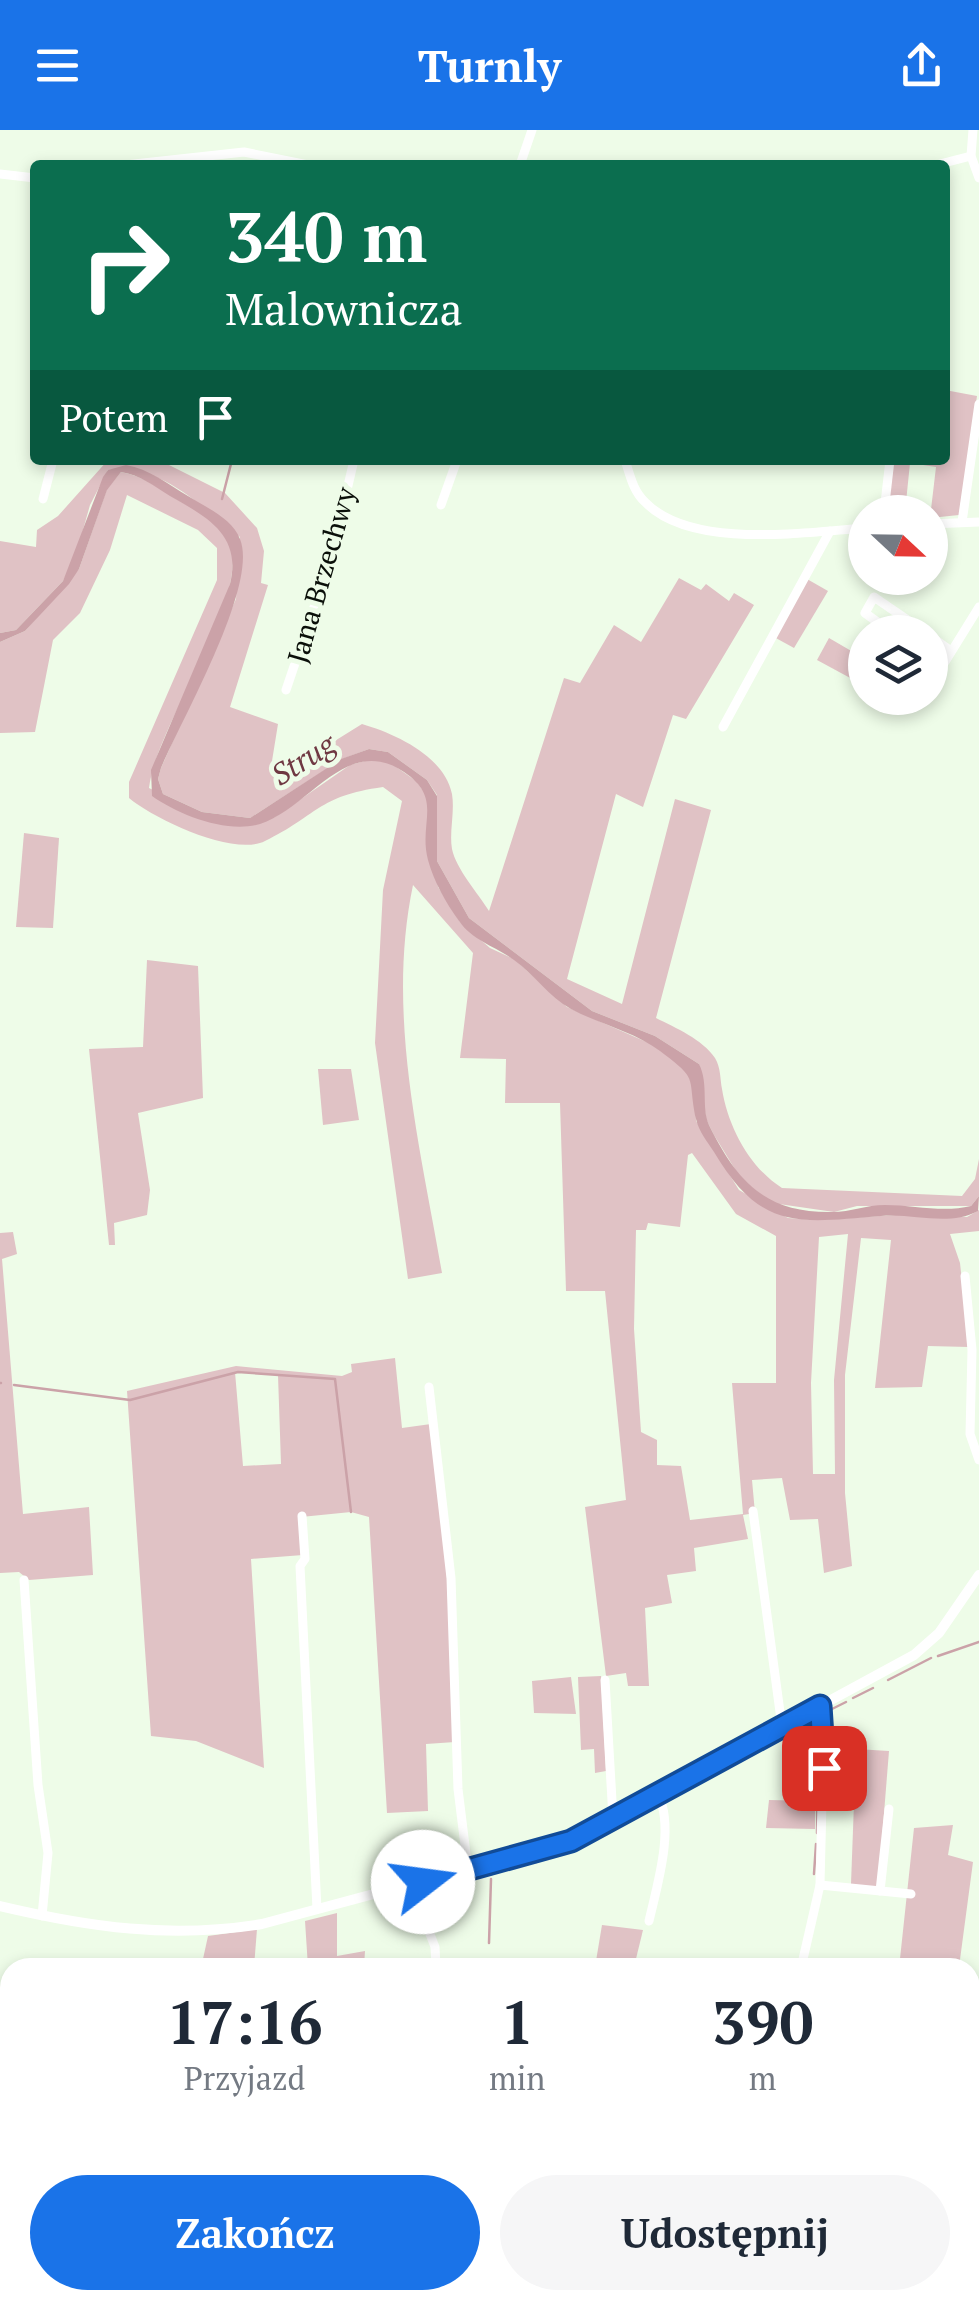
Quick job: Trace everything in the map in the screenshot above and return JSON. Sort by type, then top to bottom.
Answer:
[{"type":"street","points":[[522,160],[532,130]]},
{"type":"street","points":[[973,130],[972,156],[979,178]]},
{"type":"street","points":[[159,160],[205,153],[262,153],[289,160]]},
{"type":"street","points":[[204,160],[205,153]]},
{"type":"street","points":[[950,162],[972,156]]},
{"type":"street","points":[[0,174],[30,177]]},
{"type":"street","points":[[962,522],[979,404]]},
{"type":"street","points":[[43,499],[52,465]]},
{"type":"street","name":"Jana Brzechwy","points":[[286,690],[332,554],[353,465]]},
{"type":"street","points":[[441,505],[456,465]]},
{"type":"street","points":[[627,465],[641,499],[676,520],[761,536],[848,529]]},
{"type":"street","points":[[886,495],[889,465]]},
{"type":"street","points":[[948,523],[979,522]]},
{"type":"street","points":[[723,727],[830,531]]},
{"type":"street","points":[[868,615],[865,613],[874,597],[900,615]]},
{"type":"street","points":[[948,656],[979,607]]},
{"type":"street","points":[[965,1276],[972,1350],[970,1434],[979,1460]]},
{"type":"street","points":[[429,1387],[451,1578],[458,1789],[468,1870]]},
{"type":"street","points":[[753,1511],[782,1727]]},
{"type":"street","points":[[302,1516],[306,1559],[300,1566],[317,1910]]},
{"type":"street","points":[[0,1906],[100,1928],[168,1933],[241,1927],[554,1847],[923,1649],[979,1576]]},
{"type":"street","points":[[24,1580],[38,1785],[48,1853],[42,1916]]},
{"type":"street","points":[[605,1680],[613,1818]]},
{"type":"street","points":[[803,1958],[820,1885],[824,1719],[820,1706]]},
{"type":"street","points":[[649,1921],[663,1828],[664,1806],[658,1794]]},
{"type":"street","points":[[880,1891],[888,1809]]},
{"type":"street","points":[[411,1885],[435,1958]]},
{"type":"street","points":[[820,1885],[911,1894]]},
{"type":"shaded area","points":[[950,391],[977,396],[959,515],[948,516],[948,495],[933,495],[936,467],[923,465],[950,465]]},
{"type":"shaded area","points":[[104,465],[169,465],[225,493],[257,528],[264,551],[261,583],[268,585],[230,707],[278,724],[272,761],[325,747],[362,724],[417,748],[447,780],[452,794],[454,857],[489,911],[564,678],[580,683],[614,625],[641,642],[679,578],[701,590],[706,584],[729,601],[734,593],[754,605],[686,719],[673,715],[643,807],[616,794],[567,979],[622,1004],[675,799],[711,810],[656,1018],[696,1040],[715,1058],[735,1132],[751,1158],[782,1188],[962,1196],[975,1179],[979,1159],[979,1196],[971,1206],[857,1206],[834,1212],[772,1203],[741,1179],[714,1135],[706,1119],[699,1064],[655,1036],[592,1011],[469,918],[437,861],[437,795],[427,780],[388,752],[369,749],[342,759],[250,818],[202,812],[163,794],[158,779],[161,768],[236,599],[240,537],[163,480],[145,473],[108,470],[90,505],[75,558],[63,581],[16,630],[0,633],[0,541],[36,547],[37,530],[58,516]]},
{"type":"shaded area","points":[[126,465],[158,478],[225,519],[240,539],[243,560],[229,619],[161,768],[158,779],[163,794],[202,812],[250,818],[341,759],[369,749],[388,752],[427,780],[437,796],[437,861],[469,918],[592,1011],[655,1036],[699,1064],[709,1125],[731,1163],[756,1190],[771,1200],[809,1211],[839,1212],[885,1205],[960,1208],[971,1206],[979,1196],[978,1211],[943,1219],[893,1216],[804,1220],[765,1209],[748,1196],[731,1178],[701,1132],[690,1080],[681,1068],[639,1039],[563,1004],[521,966],[459,921],[428,860],[427,802],[416,782],[404,772],[383,762],[364,761],[329,777],[278,816],[247,826],[204,821],[152,796],[151,770],[230,584],[231,553],[218,530],[197,512],[152,485],[121,472],[107,490],[79,569],[69,584],[25,631],[0,642],[0,633],[16,630],[63,581],[103,477],[108,470]]},
{"type":"shaded area","points":[[892,465],[910,465],[907,495],[889,495]]},
{"type":"shaded area","points":[[121,472],[153,484],[216,524],[229,542],[232,566],[227,595],[168,730],[149,788],[220,823],[246,826],[275,817],[350,765],[376,758],[392,764],[416,781],[427,796],[438,887],[460,922],[490,948],[514,959],[567,1007],[651,1044],[684,1067],[695,1090],[696,1121],[739,1190],[788,1218],[967,1217],[979,1210],[979,1231],[950,1234],[960,1263],[969,1347],[928,1346],[922,1387],[875,1388],[891,1240],[861,1238],[845,1375],[845,1493],[852,1566],[824,1573],[818,1519],[790,1520],[782,1478],[752,1480],[755,1513],[743,1515],[748,1539],[694,1548],[696,1571],[667,1575],[672,1603],[645,1608],[649,1686],[628,1686],[626,1673],[606,1676],[585,1507],[626,1500],[605,1291],[566,1291],[560,1103],[505,1103],[506,1059],[460,1058],[473,953],[413,885],[403,982],[405,1031],[416,1128],[442,1273],[408,1279],[375,1043],[383,890],[402,801],[383,787],[361,791],[330,801],[282,832],[251,845],[195,833],[156,816],[129,798],[129,782],[217,580],[217,548],[198,530],[127,495],[110,550],[80,613],[53,640],[35,732],[0,733],[0,642],[25,631],[79,569],[107,489]],"holes":[[[692,1153],[736,1214],[776,1236],[776,1383],[732,1383],[743,1514],[690,1520],[681,1466],[657,1465],[657,1440],[641,1432],[634,1329],[636,1230],[646,1230],[648,1223],[680,1227],[688,1155]],[[848,1234],[834,1380],[835,1474],[813,1474],[811,1383],[819,1237]]]},
{"type":"shaded area","points":[[807,579],[828,591],[794,648],[774,637]]},
{"type":"shaded area","points":[[829,638],[848,649],[848,677],[817,660]]},
{"type":"shaded area","points":[[24,833],[59,838],[53,928],[16,927]]},
{"type":"shaded area","points":[[147,960],[198,966],[203,1098],[138,1113],[150,1190],[147,1215],[114,1223],[115,1245],[109,1245],[89,1049],[143,1047]]},
{"type":"shaded area","points":[[318,1069],[351,1069],[359,1120],[323,1125]]},
{"type":"shaded area","points":[[13,1232],[17,1254],[2,1259],[23,1514],[89,1507],[93,1575],[29,1580],[19,1572],[0,1573],[0,1233]]},
{"type":"shaded area","points":[[395,1358],[402,1428],[431,1424],[445,1540],[455,1742],[426,1744],[428,1811],[387,1813],[369,1517],[351,1512],[301,1517],[303,1555],[251,1559],[264,1768],[196,1741],[151,1736],[127,1391],[236,1366],[342,1376],[352,1372],[351,1364]],"holes":[[[235,1372],[278,1375],[281,1464],[243,1466]]]},
{"type":"shaded area","points":[[601,1676],[606,1771],[595,1773],[594,1749],[581,1750],[578,1677]]},
{"type":"shaded area","points":[[571,1677],[576,1714],[534,1713],[532,1681]]},
{"type":"shaded area","points":[[856,1749],[889,1751],[878,1888],[851,1884]]},
{"type":"shaded area","points":[[769,1800],[815,1801],[815,1829],[766,1828]]},
{"type":"shaded area","points":[[953,1825],[948,1855],[973,1862],[960,1958],[900,1958],[914,1828]]},
{"type":"shaded area","points":[[337,1913],[337,1956],[365,1951],[365,1958],[307,1958],[305,1921]]},
{"type":"shaded area","points":[[602,1925],[643,1930],[636,1958],[596,1958]]},
{"type":"shaded area","points":[[257,1929],[255,1958],[203,1958],[208,1936]]},
{"type":"waterway","points":[[222,499],[231,465]]},
{"type":"waterway","points":[[14,1385],[130,1400],[238,1372],[335,1379],[351,1512]]},
{"type":"waterway","points":[[938,1656],[979,1642]]},
{"type":"waterway","points":[[888,1680],[931,1658]]},
{"type":"waterway","points":[[853,1698],[873,1688]]},
{"type":"waterway","points":[[828,1711],[846,1702]]},
{"type":"waterway","points":[[817,1833],[819,1721]]},
{"type":"waterway","points":[[666,1799],[805,1724]]},
{"type":"waterway","points":[[648,1809],[658,1803]]},
{"type":"waterway","points":[[605,1833],[640,1814]]},
{"type":"waterway","points":[[536,1862],[595,1838]]},
{"type":"waterway","points":[[814,1874],[816,1844]]},
{"type":"waterway","points":[[489,1943],[491,1879]]},
{"type":"route","points":[[423,1882],[571,1841],[820,1706],[824,1719],[824,1768]]},
{"type":"water label","name":"Strug","points":[[303,759]]}]
